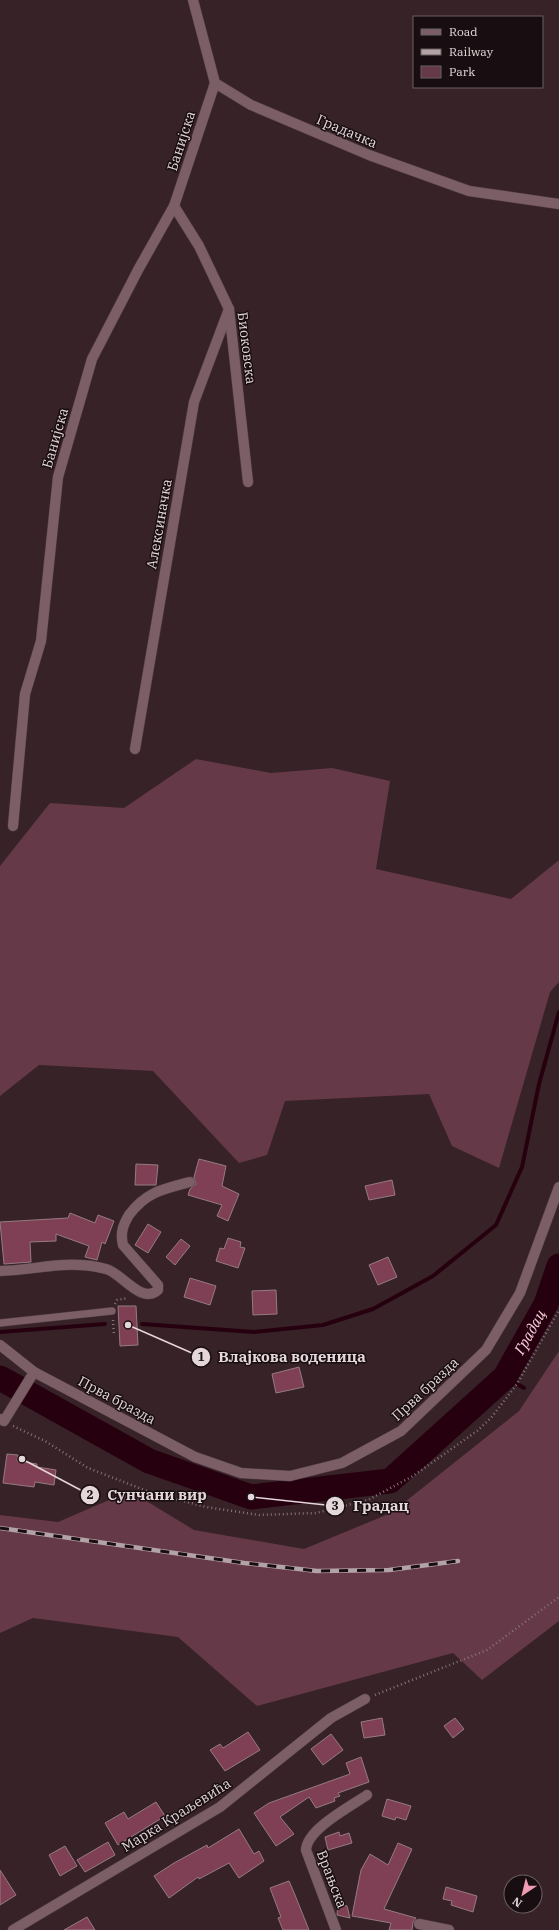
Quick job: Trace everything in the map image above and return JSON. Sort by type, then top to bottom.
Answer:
[{"type":"street","points":[[193,0],[215,83]]},
{"type":"street","name":"Градачка","points":[[215,83],[251,105],[369,155],[469,191],[559,204]]},
{"type":"street","name":"Банијска","points":[[13,826],[25,694],[41,641],[58,477],[92,358],[138,270],[174,206],[215,83]]},
{"type":"street","name":"Биоковска","points":[[174,206],[199,246],[229,309],[248,482]]},
{"type":"street","name":"Алексиначка","points":[[135,749],[194,402],[229,309]]},
{"type":"street","points":[[0,1271],[45,1268],[63,1264],[86,1264],[108,1270],[139,1291],[150,1294],[155,1292],[158,1290],[158,1285],[123,1244],[121,1238],[124,1223],[144,1198],[167,1188],[190,1182]]},
{"type":"street","name":"Прва бразда","points":[[0,1344],[31,1376],[98,1403],[195,1457],[241,1473],[290,1476],[342,1463],[401,1431],[486,1350],[520,1293],[559,1187]]},
{"type":"street","points":[[2,1420],[9,1412],[31,1376]]},
{"type":"street","name":"Марка Краљевића","points":[[13,1930],[220,1807],[331,1718],[366,1699]]},
{"type":"street","name":"Врањска","points":[[336,1930],[306,1850],[306,1844],[321,1827],[367,1795]]},
{"type":"street","points":[[419,1924],[449,1930]]},
{"type":"lane","points":[[0,1323],[112,1311]]},
{"type":"path","points":[[2,1420],[45,1441],[88,1468],[152,1492],[206,1507],[259,1515],[316,1513],[368,1500],[413,1476],[477,1431],[491,1418],[517,1384],[559,1310]]},
{"type":"path","points":[[112,1311],[114,1336]]},
{"type":"path","points":[[366,1699],[487,1650],[559,1597]]},
{"type":"green space","points":[[196,759],[271,773],[332,768],[390,781],[376,869],[511,899],[559,860],[559,982],[550,992],[499,1168],[452,1146],[429,1094],[285,1101],[267,1155],[239,1163],[153,1071],[39,1065],[0,1096],[0,866],[50,803],[124,808]]},
{"type":"green space","points":[[559,1351],[559,1621],[482,1680],[453,1653],[257,1706],[178,1637],[33,1618],[0,1633],[0,1515],[58,1522],[130,1491],[194,1530],[304,1549],[391,1513],[519,1411]]},
{"type":"building","points":[[199,1159],[226,1166],[222,1186],[239,1194],[228,1221],[217,1216],[222,1205],[188,1195],[190,1189],[196,1184],[194,1177]]},
{"type":"building","points":[[136,1164],[158,1165],[156,1185],[135,1185]]},
{"type":"building","points":[[392,1180],[395,1195],[369,1200],[365,1186]]},
{"type":"building","points":[[70,1213],[95,1223],[98,1215],[114,1221],[105,1244],[102,1242],[97,1260],[85,1257],[89,1246],[56,1234],[56,1241],[30,1242],[31,1262],[4,1264],[0,1222],[68,1218]]},
{"type":"building","points":[[148,1224],[161,1232],[148,1253],[135,1245]]},
{"type":"building","points":[[228,1238],[241,1242],[240,1247],[245,1248],[238,1268],[216,1261],[220,1248],[224,1249]]},
{"type":"building","points":[[181,1239],[190,1246],[175,1265],[166,1257]]},
{"type":"building","points":[[388,1257],[397,1277],[378,1285],[369,1265]]},
{"type":"building","points":[[190,1278],[216,1286],[210,1305],[184,1297]]},
{"type":"building","points":[[276,1290],[277,1314],[253,1315],[252,1291]]},
{"type":"building","points":[[118,1306],[136,1306],[138,1345],[120,1346]]},
{"type":"building","points":[[299,1367],[304,1387],[276,1393],[272,1374]]},
{"type":"building","points":[[7,1454],[18,1455],[17,1461],[37,1464],[37,1467],[56,1470],[54,1485],[35,1482],[34,1487],[3,1483]]},
{"type":"building","points":[[382,1718],[385,1735],[364,1738],[361,1722]]},
{"type":"building","points":[[455,1718],[464,1729],[453,1738],[444,1726]]},
{"type":"building","points":[[248,1732],[260,1750],[225,1771],[210,1750],[220,1744],[223,1748]]},
{"type":"building","points":[[331,1734],[343,1750],[323,1765],[311,1749]]},
{"type":"building","points":[[361,1757],[369,1782],[338,1793],[340,1796],[334,1798],[335,1801],[316,1808],[309,1797],[280,1817],[294,1834],[276,1846],[254,1813],[269,1803],[350,1774],[346,1763]]},
{"type":"building","points":[[387,1799],[411,1806],[406,1820],[396,1817],[395,1820],[382,1816]]},
{"type":"building","points":[[156,1802],[165,1816],[118,1845],[105,1823],[124,1812],[128,1819]]},
{"type":"building","points":[[239,1829],[254,1854],[259,1851],[264,1861],[239,1878],[229,1863],[199,1879],[198,1877],[169,1898],[154,1876],[174,1863],[207,1845],[208,1848]]},
{"type":"building","points":[[339,1832],[340,1836],[349,1833],[352,1843],[328,1850],[325,1837]]},
{"type":"building","points":[[108,1842],[115,1855],[85,1872],[77,1860]]},
{"type":"building","points":[[398,1843],[412,1849],[384,1909],[416,1918],[413,1922],[412,1930],[389,1930],[391,1923],[352,1916],[361,1870],[370,1854],[388,1865]]},
{"type":"building","points":[[65,1846],[77,1866],[60,1876],[49,1855]]},
{"type":"building","points":[[0,1870],[16,1895],[0,1905]]},
{"type":"building","points":[[289,1881],[309,1930],[283,1930],[278,1918],[281,1917],[270,1888]]},
{"type":"building","points":[[446,1887],[477,1896],[473,1912],[451,1905],[452,1901],[443,1899]]},
{"type":"building","points":[[338,1904],[347,1906],[350,1918],[337,1915]]},
{"type":"building","points":[[87,1917],[95,1930],[64,1930]]},
{"type":"waterway","points":[[142,1324],[254,1332],[323,1325],[373,1309],[433,1276],[496,1225],[522,1167],[539,1084],[559,1012]]},
{"type":"waterway","name":"Градац","points":[[0,1378],[149,1461],[251,1497],[390,1481],[505,1377],[546,1304],[559,1266]]},
{"type":"waterway","points":[[0,1332],[105,1324]]},
{"type":"waterway","points":[[505,1377],[524,1388]]},
{"type":"railway","points":[[0,1528],[244,1563],[317,1571],[389,1570],[458,1561]]},
{"type":"place","name":"Влајкова воденица","points":[[128,1325]]},
{"type":"place","name":"Сунчани вир","points":[[22,1459]]},
{"type":"place","name":"Градац","points":[[251,1497]]}]
